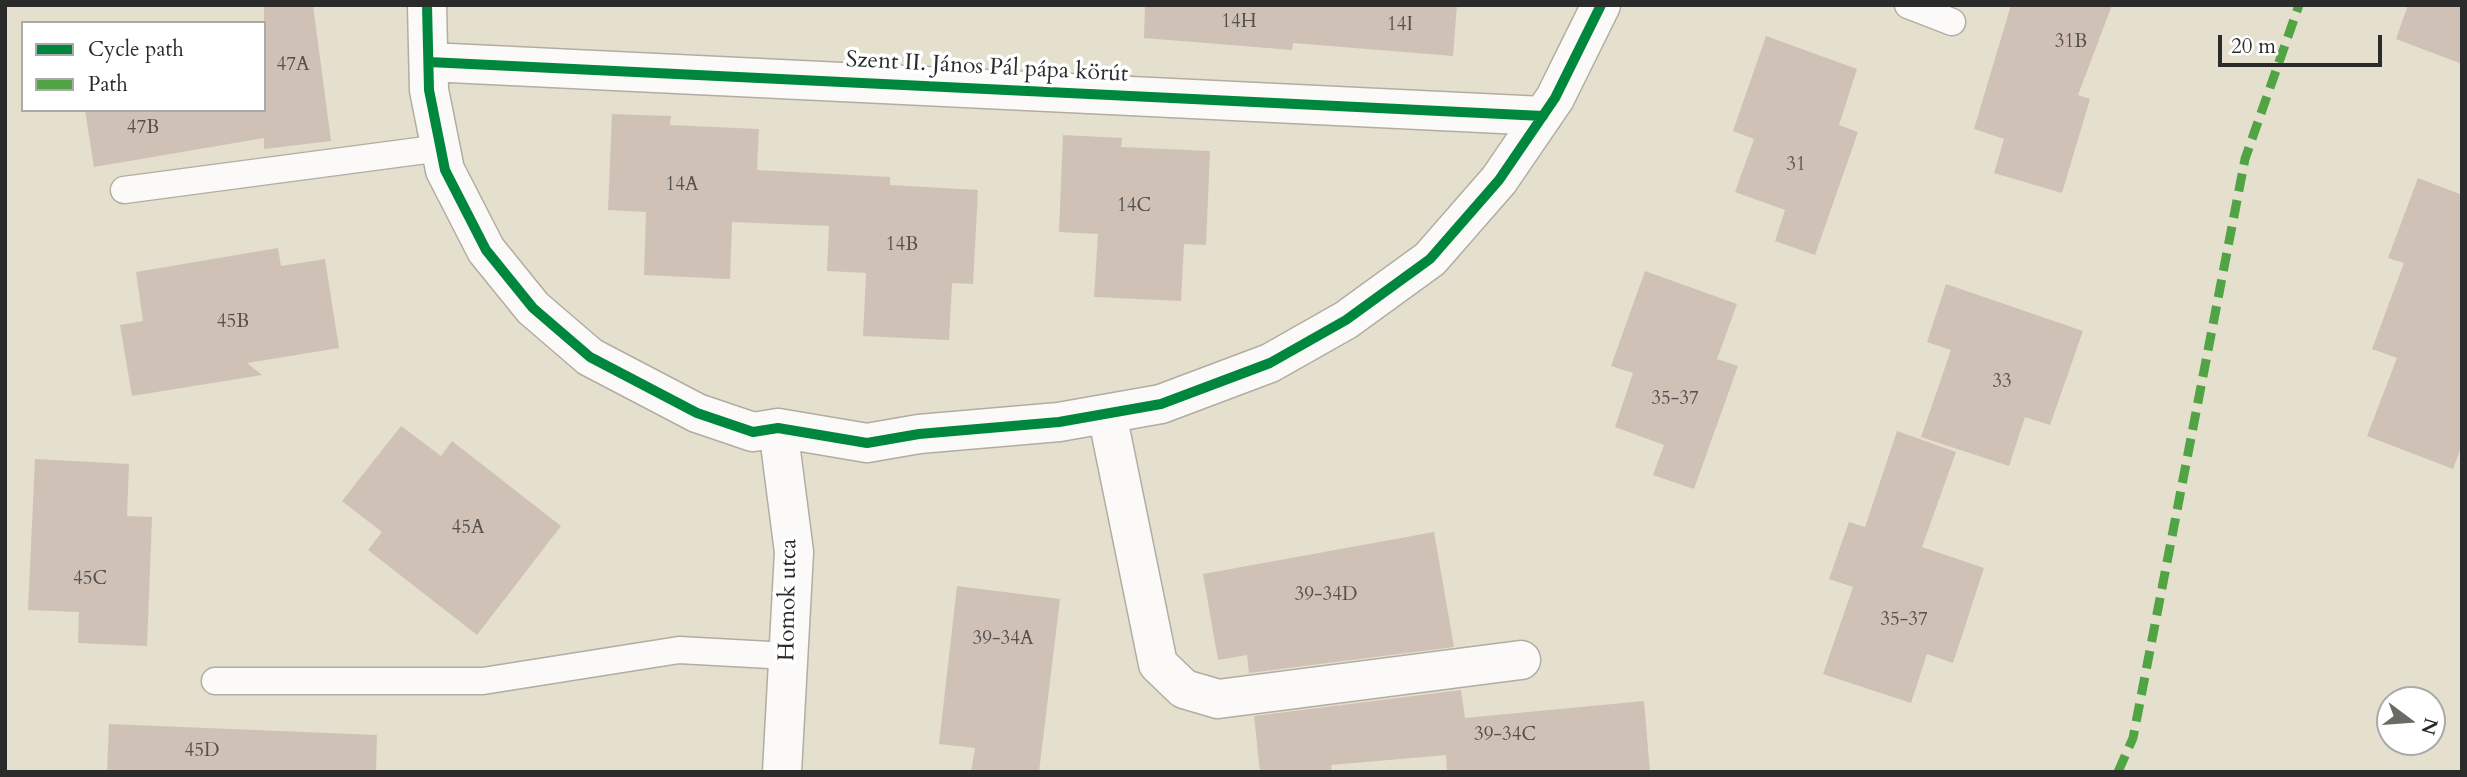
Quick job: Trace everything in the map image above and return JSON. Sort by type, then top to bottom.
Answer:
[{"type":"street","points":[[427,5],[429,90],[446,170],[486,250],[533,308],[590,357],[697,413],[753,432],[778,428],[867,443],[919,434],[1059,422],[1161,404],[1270,363],[1346,320],[1430,259],[1499,180],[1555,97],[1601,5]]},
{"type":"street","name":"Szent II. János Pál pápa körút","points":[[429,62],[1543,116]]},
{"type":"street","points":[[1107,414],[1158,664],[1184,689],[1218,699],[1521,660]]},
{"type":"street","name":"Homok utca","points":[[778,428],[794,552],[782,772]]},
{"type":"lane","points":[[1908,5],[1952,22]]},
{"type":"lane","points":[[124,190],[441,148]]},
{"type":"lane","points":[[215,681],[483,681],[679,650],[788,656]]},
{"type":"building","points":[[264,5],[313,5],[331,141],[264,149],[264,138],[94,167],[85,112],[266,112]]},
{"type":"building","points":[[1145,5],[1457,5],[1453,56],[1293,43],[1292,50],[1144,38]]},
{"type":"building","points":[[2011,5],[2112,5],[2078,95],[2090,99],[2062,193],[1994,173],[2004,139],[1974,129]]},
{"type":"building","points":[[2408,5],[2462,5],[2462,64],[2396,39]]},
{"type":"building","points":[[1766,36],[1857,69],[1839,125],[1858,132],[1815,255],[1775,241],[1785,210],[1735,192],[1754,139],[1733,131]]},
{"type":"building","points":[[612,114],[671,116],[670,125],[759,129],[757,170],[890,177],[890,185],[978,190],[973,284],[952,283],[949,340],[863,336],[866,273],[827,271],[829,226],[732,222],[730,279],[644,275],[646,212],[608,210]]},
{"type":"building","points":[[1063,135],[1122,138],[1121,147],[1210,151],[1206,245],[1184,244],[1181,301],[1094,297],[1098,234],[1059,232]]},
{"type":"building","points":[[2418,178],[2462,195],[2462,445],[2453,469],[2367,436],[2397,358],[2372,349],[2404,263],[2388,258]]},
{"type":"building","points":[[278,248],[281,266],[325,259],[339,348],[247,363],[262,375],[132,396],[120,325],[143,321],[136,272]]},
{"type":"building","points":[[1645,271],[1737,304],[1717,359],[1738,366],[1694,489],[1653,475],[1664,445],[1615,427],[1633,373],[1611,366]]},
{"type":"building","points":[[1946,284],[2083,331],[2050,425],[2025,417],[2009,466],[1921,437],[1951,350],[1927,342]]},
{"type":"building","points":[[401,426],[441,456],[452,441],[561,526],[477,635],[368,550],[382,532],[342,501]]},
{"type":"building","points":[[1897,431],[1956,452],[1922,547],[1984,568],[1953,663],[1927,654],[1911,703],[1823,674],[1853,587],[1829,579],[1849,522],[1865,527]]},
{"type":"building","points":[[35,459],[129,464],[127,516],[152,517],[147,646],[78,643],[79,612],[28,610]]},
{"type":"building","points":[[1434,532],[1454,647],[1249,673],[1247,655],[1218,660],[1203,574]]},
{"type":"building","points":[[957,586],[1060,599],[1039,772],[971,772],[975,748],[939,744]]},
{"type":"building","points":[[1461,690],[1465,718],[1644,701],[1650,772],[1447,772],[1446,755],[1331,765],[1332,772],[1260,772],[1254,716]]},
{"type":"building","points":[[109,724],[377,735],[376,772],[107,772]]},
{"type":"marked path","points":[[2118,772],[2133,738],[2245,159],[2299,5]]},
{"type":"cycle path","points":[[427,5],[429,90],[445,170],[486,250],[533,308],[590,357],[697,413],[753,432],[778,428],[867,443],[919,434],[1059,422],[1161,404],[1270,363],[1346,320],[1430,259],[1499,180],[1555,98],[1601,5]]},
{"type":"cycle path","points":[[429,62],[1543,116]]}]
